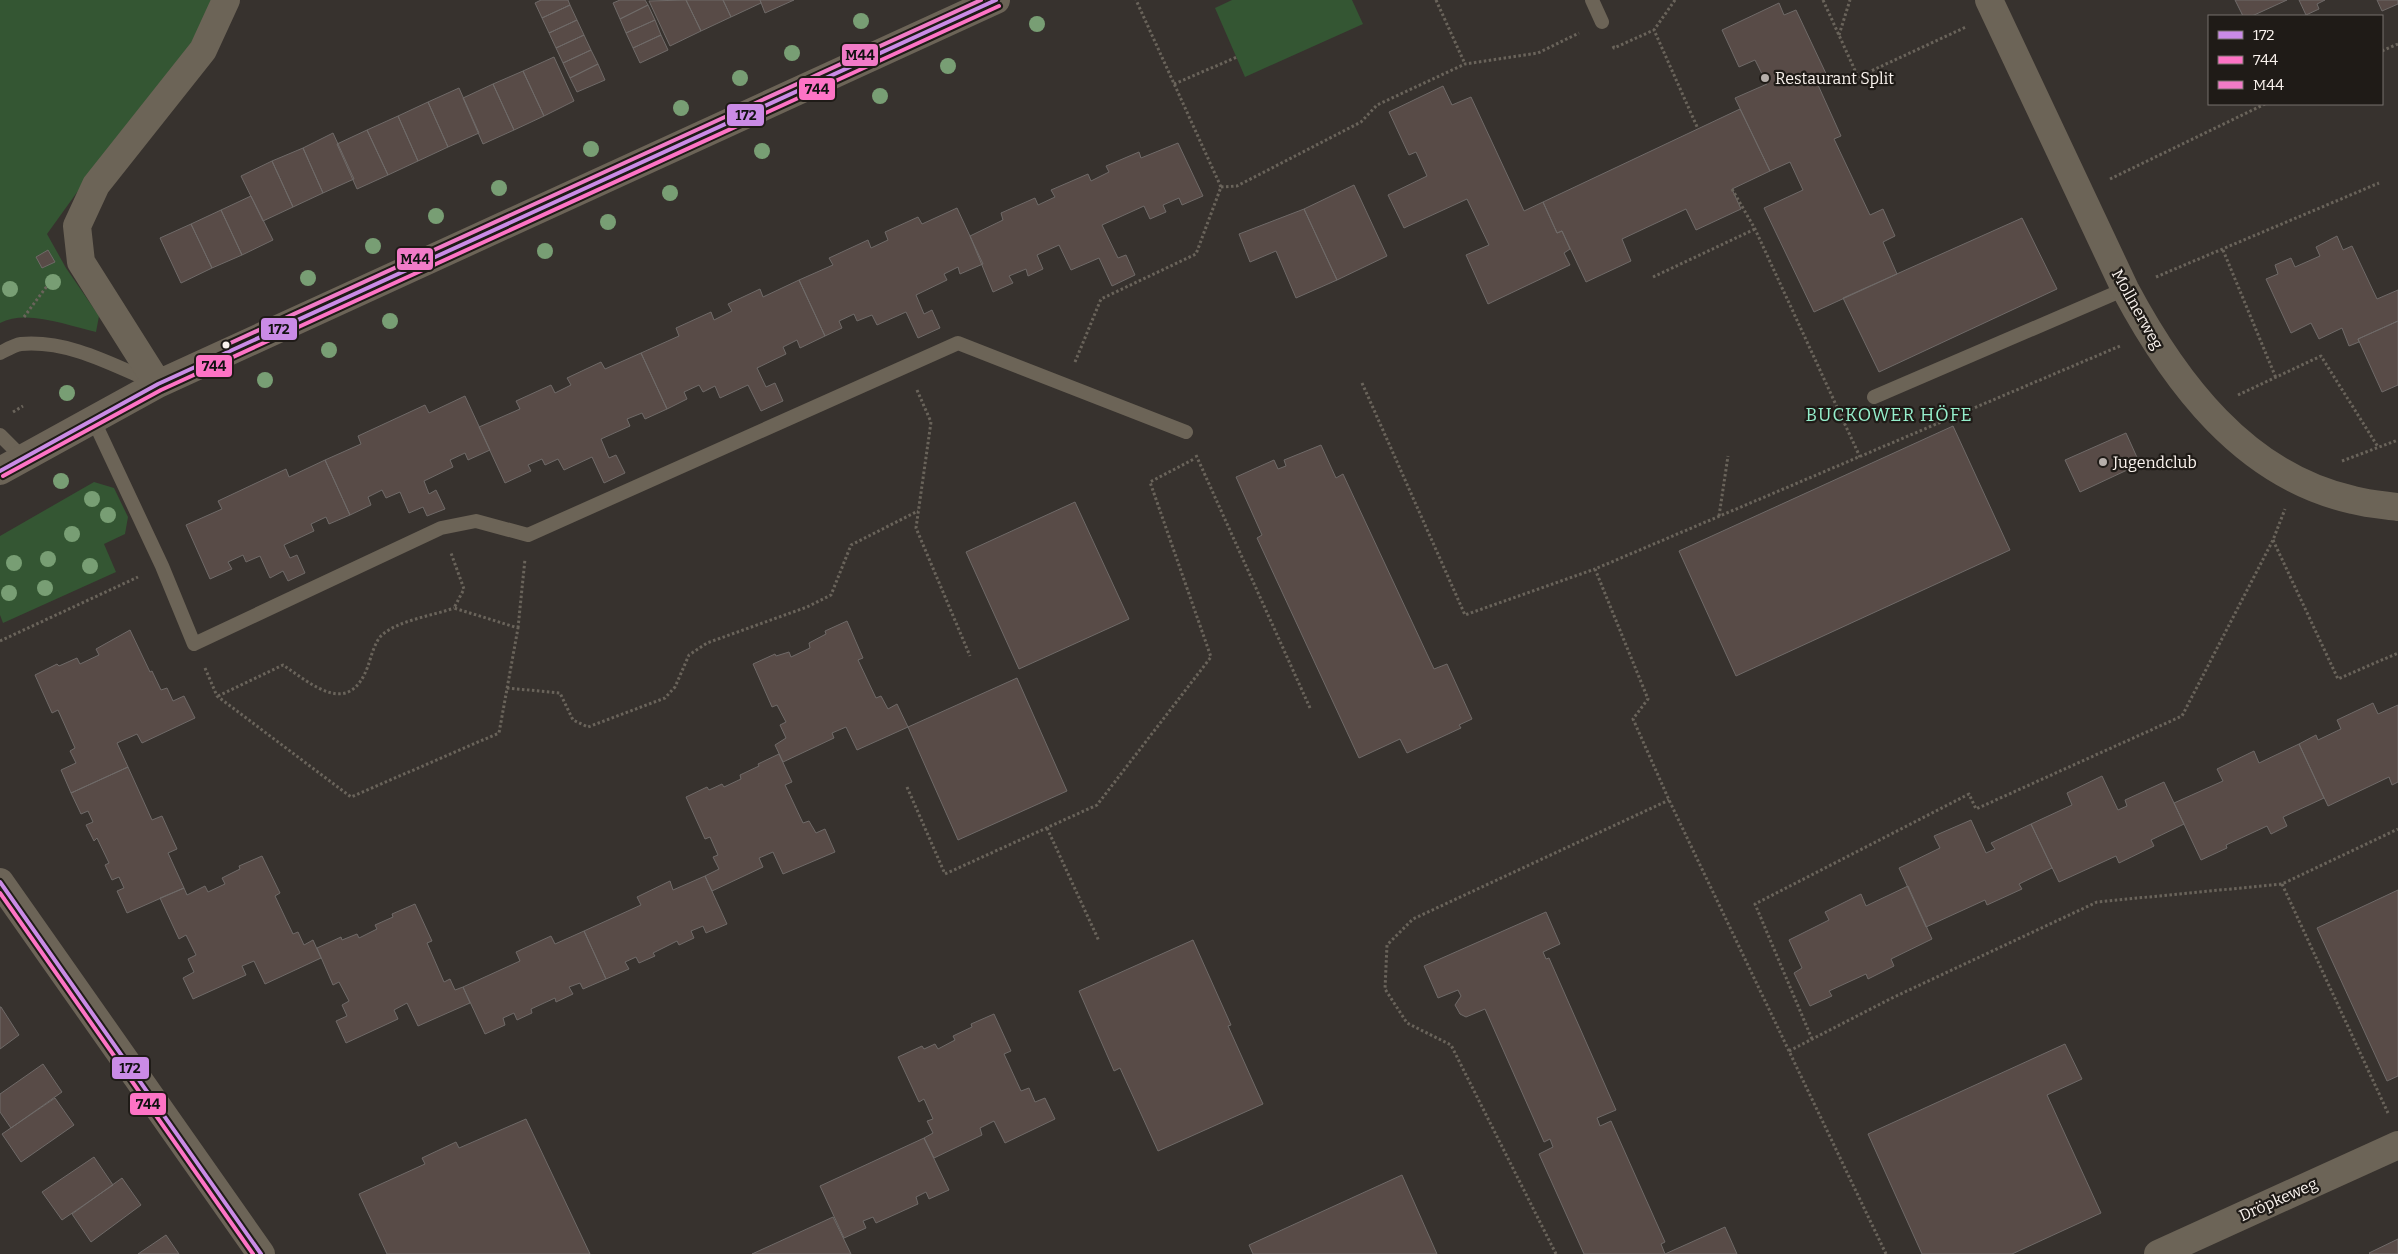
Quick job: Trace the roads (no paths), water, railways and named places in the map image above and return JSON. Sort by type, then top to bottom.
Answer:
[{"type":"street","points":[[158,384],[81,262],[77,226],[96,185],[203,50],[226,0]]},
{"type":"street","points":[[11,464],[158,384],[996,0]]},
{"type":"street","name":"Mollnerweg","points":[[1989,0],[2080,195],[2137,285],[2149,334],[2184,386],[2229,433],[2258,457],[2319,490],[2352,500],[2398,507]]},
{"type":"street","points":[[0,882],[261,1254]]},
{"type":"street","name":"Dröpkeweg","points":[[2158,1254],[2398,1145]]},
{"type":"lane","points":[[1592,0],[1602,22]]},
{"type":"lane","points":[[1874,397],[2137,285]]},
{"type":"lane","points":[[94,419],[162,566],[194,644],[442,528],[476,521],[528,535],[958,343],[1066,383],[1186,432]]},
{"type":"lane","points":[[0,353],[19,344],[54,346],[88,353],[158,384]]},
{"type":"lane","points":[[0,435],[11,464]]},
{"type":"place","name":"Restaurant Split","points":[[1765,78]]},
{"type":"place","name":"Jugendclub","points":[[2103,462]]},
{"type":"district","name":"BUCKOWER HÖFE","points":[[1889,415]]}]
